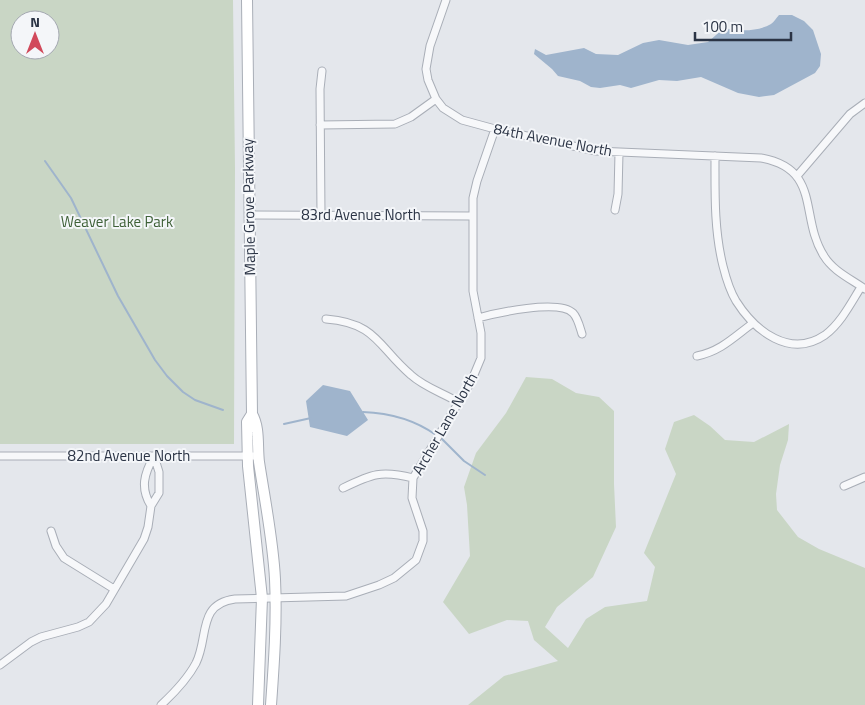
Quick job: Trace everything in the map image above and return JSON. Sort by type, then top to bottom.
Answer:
[{"type":"main road","name":"Maple Grove Parkway","points":[[247,0],[252,414],[247,422],[269,525],[275,598],[271,705]]},
{"type":"main road","name":"Maple Grove Parkway","points":[[253,456],[262,598],[258,705]]},
{"type":"street","points":[[320,125],[396,124],[411,117],[436,99],[428,80],[427,58],[446,0]]},
{"type":"street","points":[[321,215],[320,89],[322,71]]},
{"type":"street","name":"84th Avenue North","points":[[436,99],[447,112],[462,120],[580,148],[620,153],[770,159],[780,163],[797,176]]},
{"type":"street","points":[[716,156],[715,214],[722,260],[736,301],[753,323],[776,340],[800,344],[813,341],[833,328],[863,288],[832,266],[824,257],[816,236],[803,186],[797,176],[850,114],[865,103]]},
{"type":"street","name":"Archer Lane North","points":[[275,598],[346,596],[380,586],[416,560],[423,541],[421,522],[412,498],[413,478],[477,371],[481,358],[482,333],[473,291],[473,198],[495,129]]},
{"type":"street","points":[[615,210],[618,194],[620,153]]},
{"type":"street","name":"83rd Avenue North","points":[[249,215],[472,216]]},
{"type":"street","points":[[478,318],[532,308],[566,309],[576,316],[582,334]]},
{"type":"street","points":[[326,319],[345,322],[366,330],[377,338],[411,376],[424,385],[458,402]]},
{"type":"street","points":[[697,356],[720,349],[753,323]]},
{"type":"street","name":"82nd Avenue North","points":[[0,456],[253,456]]},
{"type":"street","points":[[151,506],[144,492],[144,478],[154,456]]},
{"type":"street","points":[[0,664],[41,637],[89,622],[106,604],[144,539],[148,527],[151,506],[159,493],[160,487],[159,472],[154,456]]},
{"type":"street","points":[[343,488],[378,473],[389,473],[413,478]]},
{"type":"street","points":[[844,486],[865,477]]},
{"type":"street","points":[[51,531],[56,546],[64,558],[114,589]]},
{"type":"street","points":[[161,705],[196,664],[201,652],[207,618],[214,608],[229,600],[275,598]]},
{"type":"green space","name":"Weaver Lake Park","points":[[0,0],[233,0],[235,169],[234,444],[0,444]]},
{"type":"green space","points":[[526,377],[552,379],[576,393],[599,397],[614,411],[616,527],[593,577],[557,607],[545,627],[568,648],[586,619],[605,607],[647,601],[655,567],[644,553],[676,474],[665,449],[674,422],[694,415],[725,440],[754,442],[789,424],[788,440],[780,465],[776,494],[777,510],[798,537],[819,549],[865,568],[865,705],[468,705],[504,676],[558,661],[534,640],[528,621],[507,620],[469,634],[443,602],[470,556],[464,487],[476,453],[506,413]]},
{"type":"water","points":[[779,15],[792,15],[804,21],[813,30],[821,54],[820,66],[815,73],[774,95],[759,97],[738,93],[701,77],[677,81],[659,80],[631,88],[620,85],[600,88],[591,87],[580,81],[558,76],[534,54],[535,49],[546,55],[584,48],[596,54],[618,55],[643,43],[659,40],[688,45],[708,42],[724,28],[754,30],[771,24]]},
{"type":"water","points":[[323,385],[350,391],[368,420],[347,436],[310,427],[306,401]]},
{"type":"waterway","points":[[45,161],[71,198],[118,296],[155,360],[167,376],[183,392],[195,400],[223,410]]},
{"type":"waterway","points":[[363,412],[401,418],[419,425],[436,435]]},
{"type":"waterway","points":[[284,424],[311,418]]},
{"type":"waterway","points":[[440,437],[464,461],[485,475]]}]
